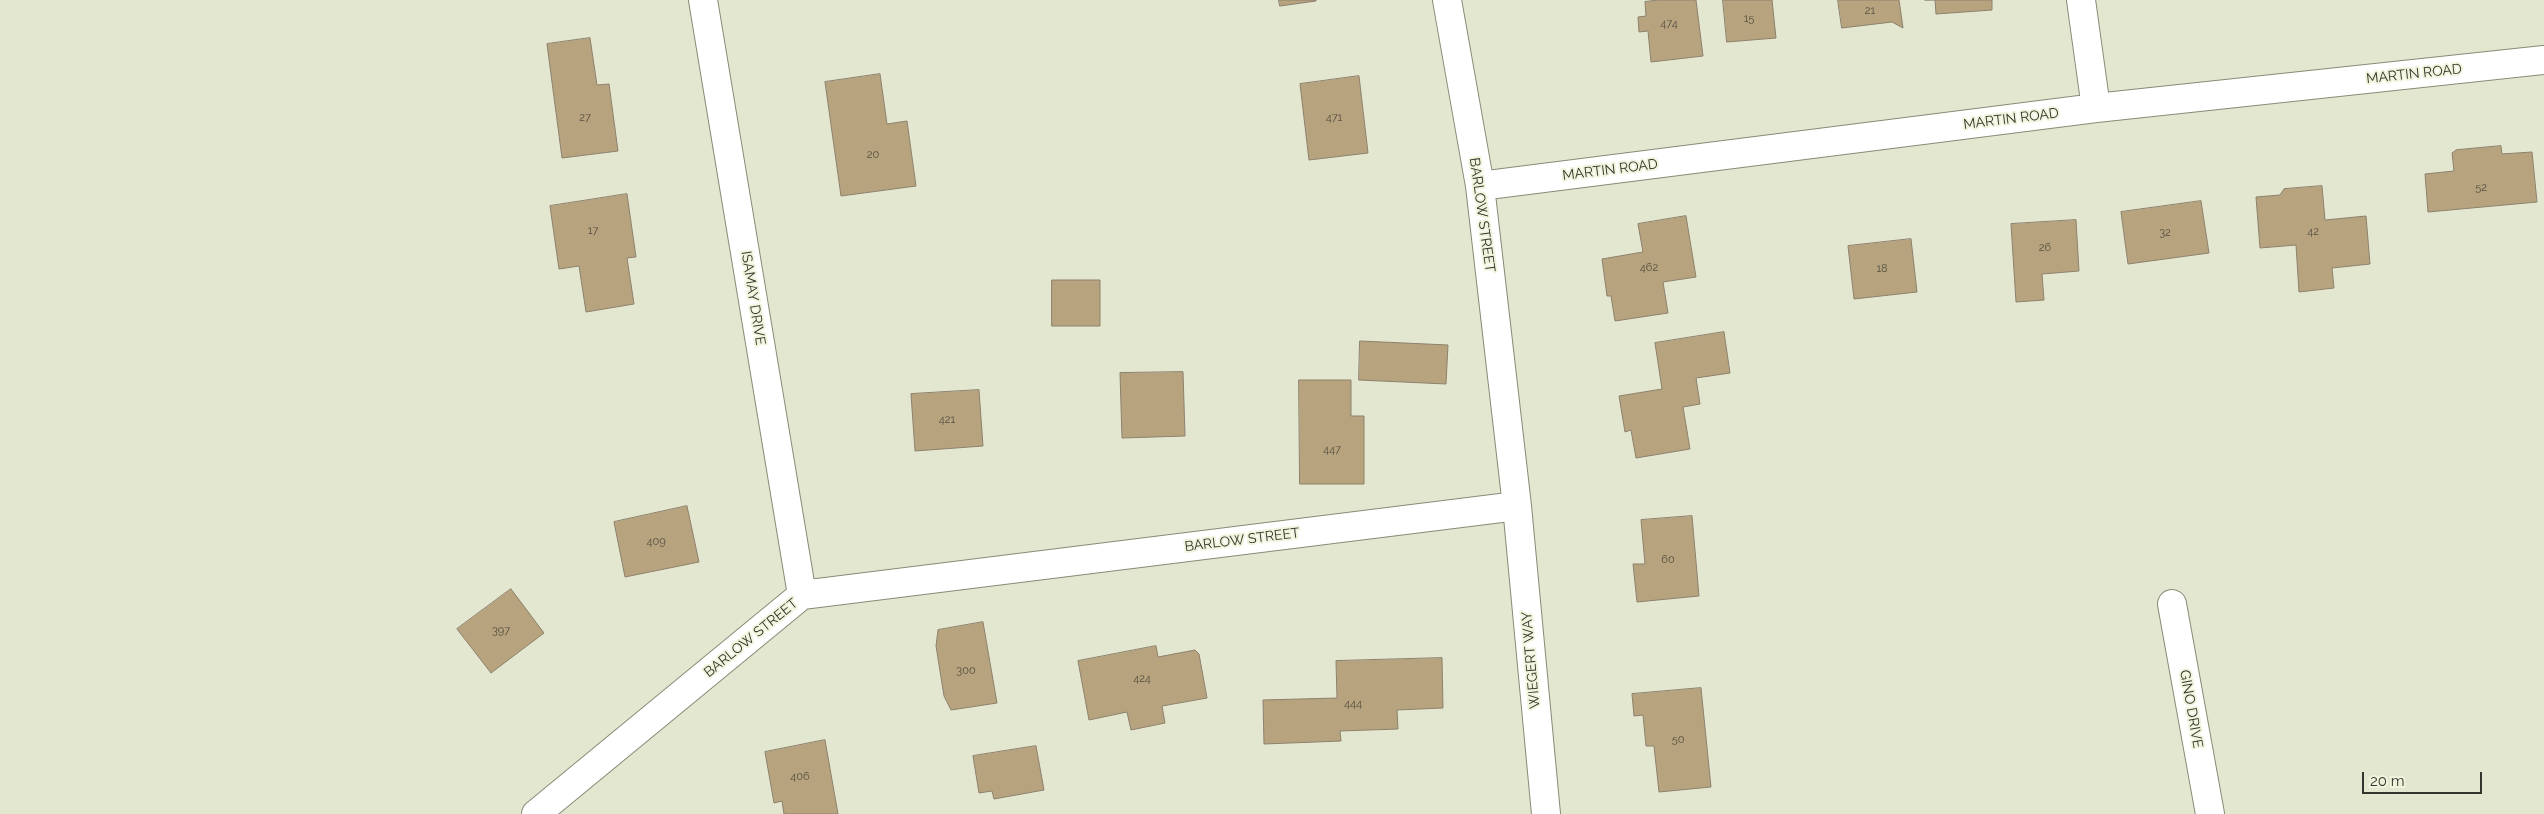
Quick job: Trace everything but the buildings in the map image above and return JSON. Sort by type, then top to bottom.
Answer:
[{"type":"street","name":"ISAMAY DRIVE","points":[[703,0],[802,595]]},
{"type":"street","name":"BARLOW STREET","points":[[536,814],[802,595],[1517,506],[1480,186],[1447,0]]},
{"type":"street","points":[[2081,0],[2096,108]]},
{"type":"street","name":"MARTIN ROAD","points":[[1480,186],[2096,108],[2544,60]]},
{"type":"street","name":"WIEGERT WAY","points":[[1517,506],[1546,814]]},
{"type":"street","name":"GINO DRIVE","points":[[2172,604],[2210,814]]}]
